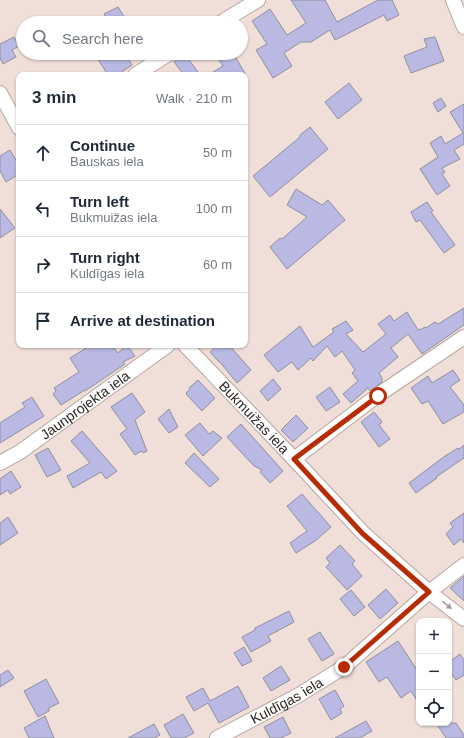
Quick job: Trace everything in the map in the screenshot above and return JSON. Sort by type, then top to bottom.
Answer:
[{"type":"street","points":[[232,16],[258,0]]},
{"type":"street","points":[[453,0],[464,27]]},
{"type":"street","points":[[140,72],[159,60]]},
{"type":"street","points":[[0,93],[16,122]]},
{"type":"street","points":[[294,459],[378,396],[464,337]]},
{"type":"street","name":"Jaunprojekta iela","points":[[0,464],[20,452],[164,348]]},
{"type":"street","name":"Bukmuižas iela","points":[[188,348],[294,459],[362,533],[429,592],[464,619]]},
{"type":"street","name":"Kuldīgas iela","points":[[217,738],[297,696],[344,667],[429,592],[464,565]]},
{"type":"building","points":[[291,0],[325,0],[337,22],[378,0],[392,0],[399,15],[387,21],[384,15],[335,40],[330,30],[311,42],[301,42],[284,53],[292,66],[273,78],[256,50],[267,44],[252,21],[270,9],[287,35],[306,23]]},
{"type":"building","points":[[118,7],[124,16],[105,16],[104,14]]},
{"type":"building","points":[[14,37],[16,41],[16,48],[12,50],[16,57],[3,64],[0,58],[0,44]]},
{"type":"building","points":[[435,37],[444,61],[411,73],[404,56],[427,47],[424,39]]},
{"type":"building","points":[[98,60],[129,60],[132,65],[122,72],[106,72]]},
{"type":"building","points":[[177,60],[189,60],[198,72],[182,72],[174,62]]},
{"type":"building","points":[[219,60],[237,60],[244,72],[213,72],[223,66]]},
{"type":"building","points":[[349,83],[362,100],[338,119],[325,102]]},
{"type":"building","points":[[441,98],[446,106],[438,112],[433,103]]},
{"type":"building","points":[[464,104],[464,144],[454,150],[460,159],[442,168],[445,172],[442,174],[450,186],[437,195],[420,169],[438,157],[430,143],[441,136],[445,144],[463,133],[450,112]]},
{"type":"building","points":[[310,127],[328,149],[270,197],[253,176]]},
{"type":"building","points":[[10,150],[16,160],[16,176],[6,182],[0,171],[0,156]]},
{"type":"building","points":[[296,189],[322,205],[328,200],[345,220],[287,269],[270,247],[280,238],[282,239],[307,217],[287,205]]},
{"type":"building","points":[[427,202],[433,211],[431,212],[455,245],[444,253],[420,220],[416,222],[411,212]]},
{"type":"building","points":[[0,209],[15,228],[0,238]]},
{"type":"building","points":[[464,308],[464,325],[422,354],[408,334],[391,348],[398,357],[379,373],[382,378],[382,382],[370,391],[368,388],[351,403],[343,394],[358,381],[352,373],[355,370],[342,351],[335,357],[327,346],[313,361],[311,358],[298,370],[292,362],[278,372],[264,355],[300,326],[313,347],[334,332],[332,329],[346,321],[353,330],[346,334],[363,352],[386,334],[378,324],[390,315],[394,321],[407,312],[418,330],[420,330],[435,322],[438,324]]},
{"type":"building","points":[[86,348],[113,348],[118,353],[124,348],[129,348],[135,356],[123,362],[125,364],[61,405],[53,394],[56,391],[54,388],[79,372],[70,358]]},
{"type":"building","points":[[215,348],[232,348],[251,370],[237,383],[210,352]]},
{"type":"building","points":[[453,370],[460,380],[450,387],[464,405],[464,412],[443,424],[428,401],[422,404],[411,388],[428,376],[432,383]]},
{"type":"building","points":[[273,379],[281,389],[268,401],[260,391]]},
{"type":"building","points":[[198,380],[215,398],[202,411],[186,394],[190,389],[189,388]]},
{"type":"building","points":[[330,387],[340,402],[326,411],[316,397]]},
{"type":"building","points":[[132,393],[145,412],[135,420],[147,451],[143,453],[141,451],[135,455],[120,434],[127,429],[111,407]]},
{"type":"building","points":[[32,397],[44,416],[0,443],[0,423],[25,407],[22,403]]},
{"type":"building","points":[[169,409],[178,427],[169,433],[158,419]]},
{"type":"building","points":[[374,412],[382,422],[379,425],[390,439],[379,447],[361,422]]},
{"type":"building","points":[[296,415],[308,428],[293,442],[281,430]]},
{"type":"building","points":[[200,423],[209,434],[213,431],[222,438],[203,456],[185,435]]},
{"type":"building","points":[[241,424],[283,471],[270,483],[260,472],[262,470],[254,466],[227,437]]},
{"type":"building","points":[[82,431],[117,471],[106,479],[101,472],[73,488],[67,476],[90,463],[71,441]]},
{"type":"building","points":[[464,445],[464,458],[416,493],[409,483],[445,456]]},
{"type":"building","points":[[48,448],[61,470],[47,477],[35,455]]},
{"type":"building","points":[[194,453],[219,479],[210,487],[185,463]]},
{"type":"building","points":[[11,471],[21,487],[10,494],[8,490],[0,495],[0,479]]},
{"type":"building","points":[[302,494],[331,527],[315,541],[296,553],[290,543],[307,531],[287,506]]},
{"type":"building","points":[[464,513],[464,543],[461,539],[454,545],[446,534],[453,527],[450,523]]},
{"type":"building","points":[[8,517],[18,533],[0,545],[0,523]]},
{"type":"building","points":[[340,545],[355,561],[352,564],[362,576],[347,590],[326,567],[330,563],[326,558]]},
{"type":"building","points":[[464,576],[464,601],[450,588]]},
{"type":"building","points":[[386,589],[398,603],[380,619],[368,605]]},
{"type":"building","points":[[351,590],[365,607],[354,616],[340,599]]},
{"type":"building","points":[[289,611],[294,622],[268,636],[271,641],[251,652],[242,637],[255,630],[255,628]]},
{"type":"building","points":[[320,632],[334,654],[322,661],[308,639]]},
{"type":"building","points":[[398,641],[416,668],[416,699],[411,691],[401,698],[387,677],[379,682],[366,662]]},
{"type":"building","points":[[244,647],[252,661],[242,666],[234,653]]},
{"type":"building","points":[[460,654],[464,660],[464,675],[456,680],[452,674],[452,660]]},
{"type":"building","points":[[281,666],[290,680],[271,691],[263,678]]},
{"type":"building","points":[[8,670],[14,678],[0,687],[0,675]]},
{"type":"building","points":[[46,679],[59,703],[49,708],[49,711],[38,717],[24,691]]},
{"type":"building","points":[[238,686],[249,707],[219,723],[208,703],[194,711],[186,697],[203,688],[210,701]]},
{"type":"building","points":[[335,690],[344,706],[340,709],[342,713],[331,720],[319,699]]},
{"type":"building","points":[[183,714],[194,733],[184,738],[171,738],[164,725]]},
{"type":"building","points":[[45,716],[54,738],[29,738],[24,728]]},
{"type":"building","points":[[283,717],[291,733],[281,738],[270,738],[264,727]]},
{"type":"building","points":[[366,721],[372,731],[360,738],[335,738]]},
{"type":"building","points":[[452,723],[456,723],[464,735],[464,738],[446,738],[438,726],[452,726]]},
{"type":"building","points":[[154,724],[160,735],[154,738],[128,738]]},
{"type":"route","points":[[344,667],[429,592],[362,533],[294,459],[378,396]]}]
